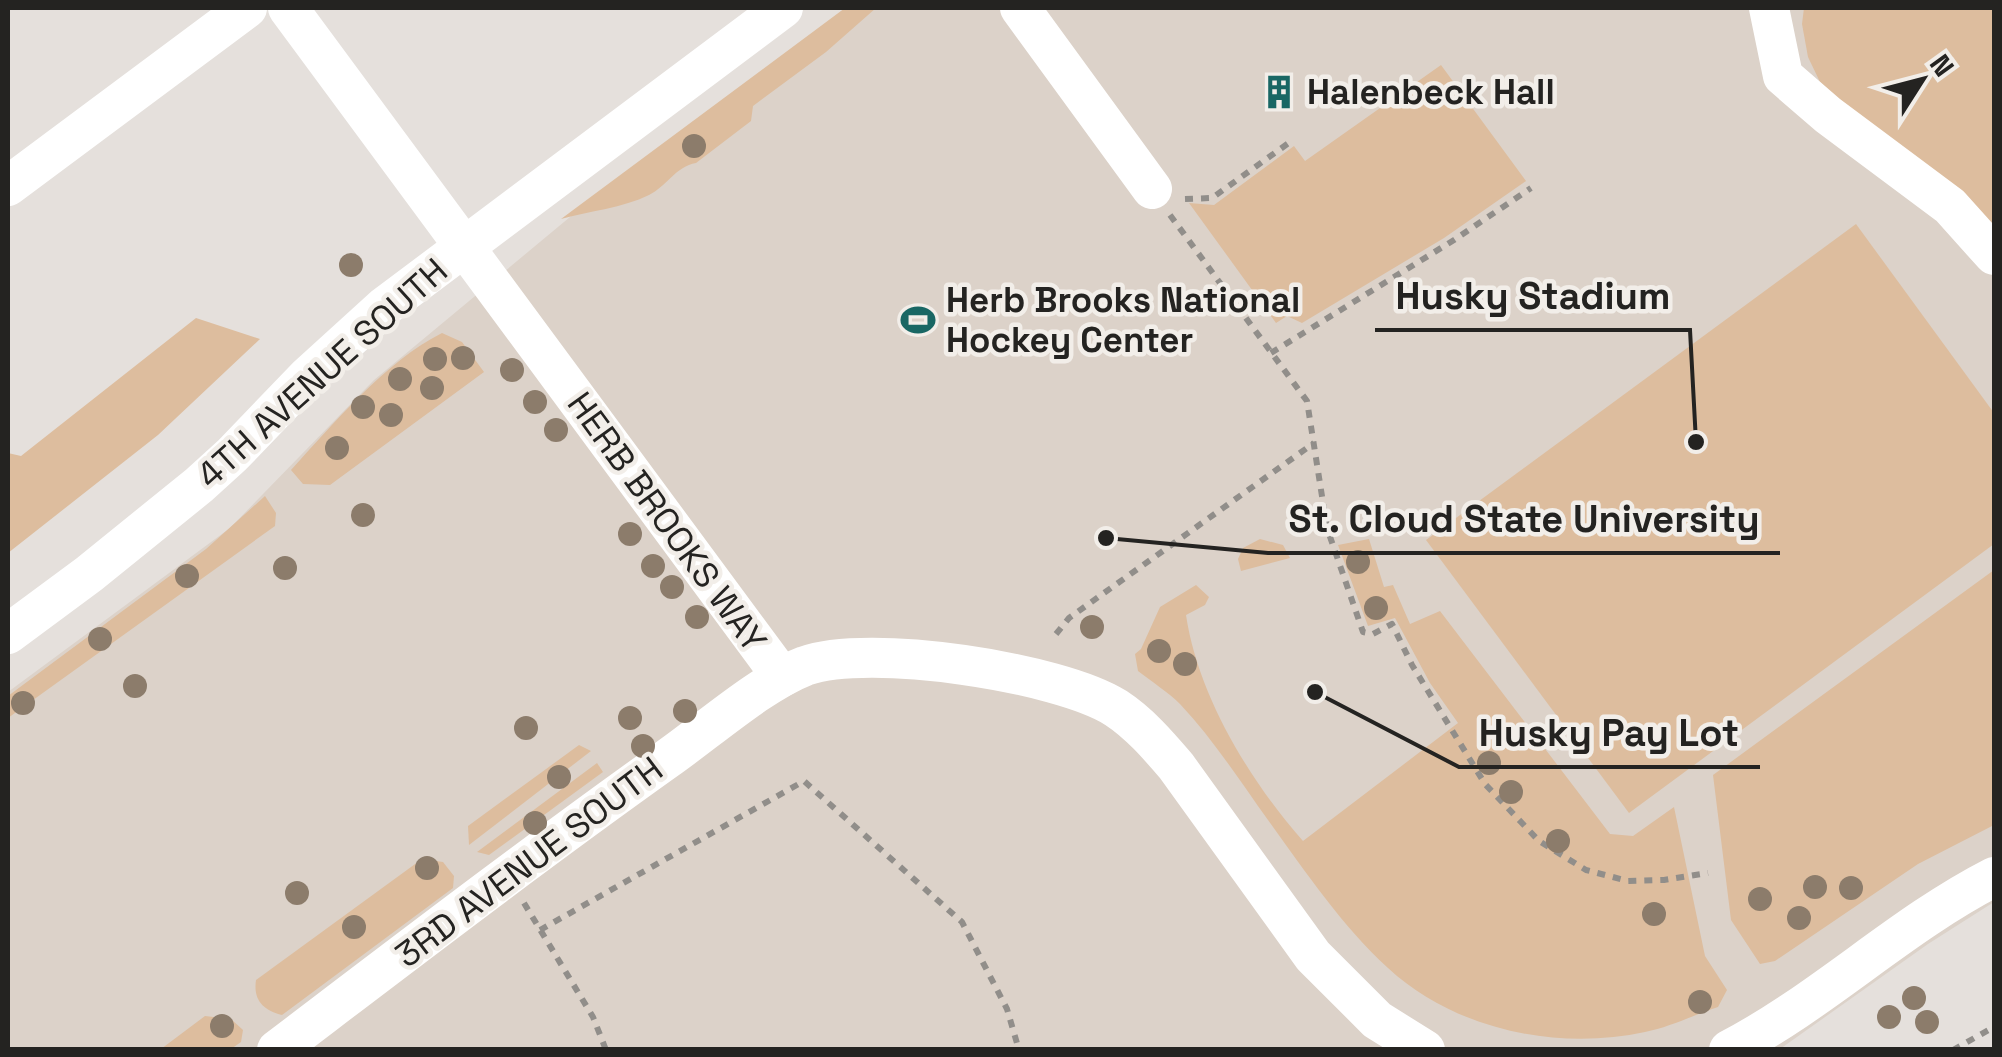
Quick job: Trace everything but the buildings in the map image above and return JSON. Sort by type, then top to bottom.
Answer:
[{"type":"street","points":[[8,186],[247,8]]},
{"type":"street","name":"HERB BROOKS WAY","points":[[288,8],[782,677],[819,662],[857,656],[892,657],[1030,676],[1115,708],[1176,766],[1313,956],[1377,1020],[1426,1050]]},
{"type":"street","name":"4TH AVENUE SOUTH","points":[[8,634],[199,485],[384,307],[783,8]]},
{"type":"street","points":[[1020,8],[1152,189]]},
{"type":"street","points":[[1769,8],[1783,76],[1950,206],[1994,255]]},
{"type":"street","name":"3RD AVENUE SOUTH","points":[[277,1050],[782,677]]},
{"type":"street","points":[[1729,1050],[1782,1018],[1920,920],[1994,877]]},
{"type":"path","points":[[1290,142],[1212,198],[1188,197],[1168,212],[1308,400],[1327,528],[1363,632],[1373,634],[1392,624],[1412,665],[1485,784],[1539,841],[1586,870],[1628,881],[1664,880],[1708,872]]},
{"type":"path","points":[[1271,353],[1531,188]]},
{"type":"path","points":[[1056,634],[1069,618],[1314,443]]},
{"type":"path","points":[[540,930],[804,780],[962,922],[1007,1009],[1018,1050]]},
{"type":"path","points":[[506,878],[593,1016],[606,1050]]},
{"type":"path","points":[[1952,1050],[1994,1027]]},
{"type":"shaded area","points":[[845,8],[876,8],[826,52],[753,106],[751,121],[696,163],[639,199],[561,219]]},
{"type":"shaded area","points":[[852,8],[1994,8],[1994,902],[1780,1049],[8,1049],[8,692],[230,528],[374,380],[582,207]]},
{"type":"shaded area","points":[[1804,8],[1994,8],[1994,226],[1850,112],[1820,82],[1808,57],[1802,24]]},
{"type":"shaded area","points":[[1441,65],[1526,181],[1444,238],[1302,323],[1287,316],[1276,323],[1189,203],[1214,205],[1294,146],[1305,161]]},
{"type":"shaded area","points":[[1856,224],[1994,413],[1994,544],[1629,813],[1426,540]]},
{"type":"shaded area","points":[[196,318],[260,339],[158,435],[8,553],[8,453],[21,456]]},
{"type":"shaded area","points":[[442,333],[462,342],[484,372],[330,485],[303,484],[291,470],[324,433],[401,360]]},
{"type":"shaded area","points":[[265,496],[276,513],[275,526],[8,718],[8,696],[206,549]]},
{"type":"shaded area","points":[[1260,539],[1283,545],[1290,558],[1241,571],[1238,559],[1243,548]]},
{"type":"shaded area","points":[[1369,539],[1384,587],[1393,585],[1410,624],[1440,611],[1610,834],[1633,836],[1674,807],[1705,956],[1727,990],[1718,1007],[1645,1032],[1578,1039],[1509,1030],[1444,1007],[1388,968],[1355,934],[1204,731],[1175,700],[1138,671],[1135,654],[1160,607],[1196,585],[1209,597],[1205,605],[1186,615],[1192,646],[1214,706],[1264,792],[1303,841],[1458,723],[1430,683],[1395,618],[1368,626],[1338,545]]},
{"type":"shaded area","points":[[1994,570],[1994,825],[1918,864],[1775,961],[1760,964],[1731,920],[1713,775]]},
{"type":"shaded area","points":[[579,745],[591,751],[469,845],[468,826]]},
{"type":"shaded area","points":[[597,763],[603,772],[489,855],[477,852]]},
{"type":"shaded area","points":[[422,859],[443,862],[454,876],[453,888],[282,1015],[261,1003],[256,980]]},
{"type":"shaded area","points":[[205,1016],[231,1019],[243,1030],[241,1042],[231,1049],[161,1049]]},
{"type":"place","name":"Halenbeck Hall","points":[[1279,92]]},
{"type":"place","name":"Herb Brooks National Hockey Center","points":[[918,320]]},
{"type":"place","name":"Husky Stadium","points":[[1696,442]]},
{"type":"place","name":"St. Cloud State University","points":[[1106,538]]},
{"type":"place","name":"Husky Pay Lot","points":[[1315,692]]}]
